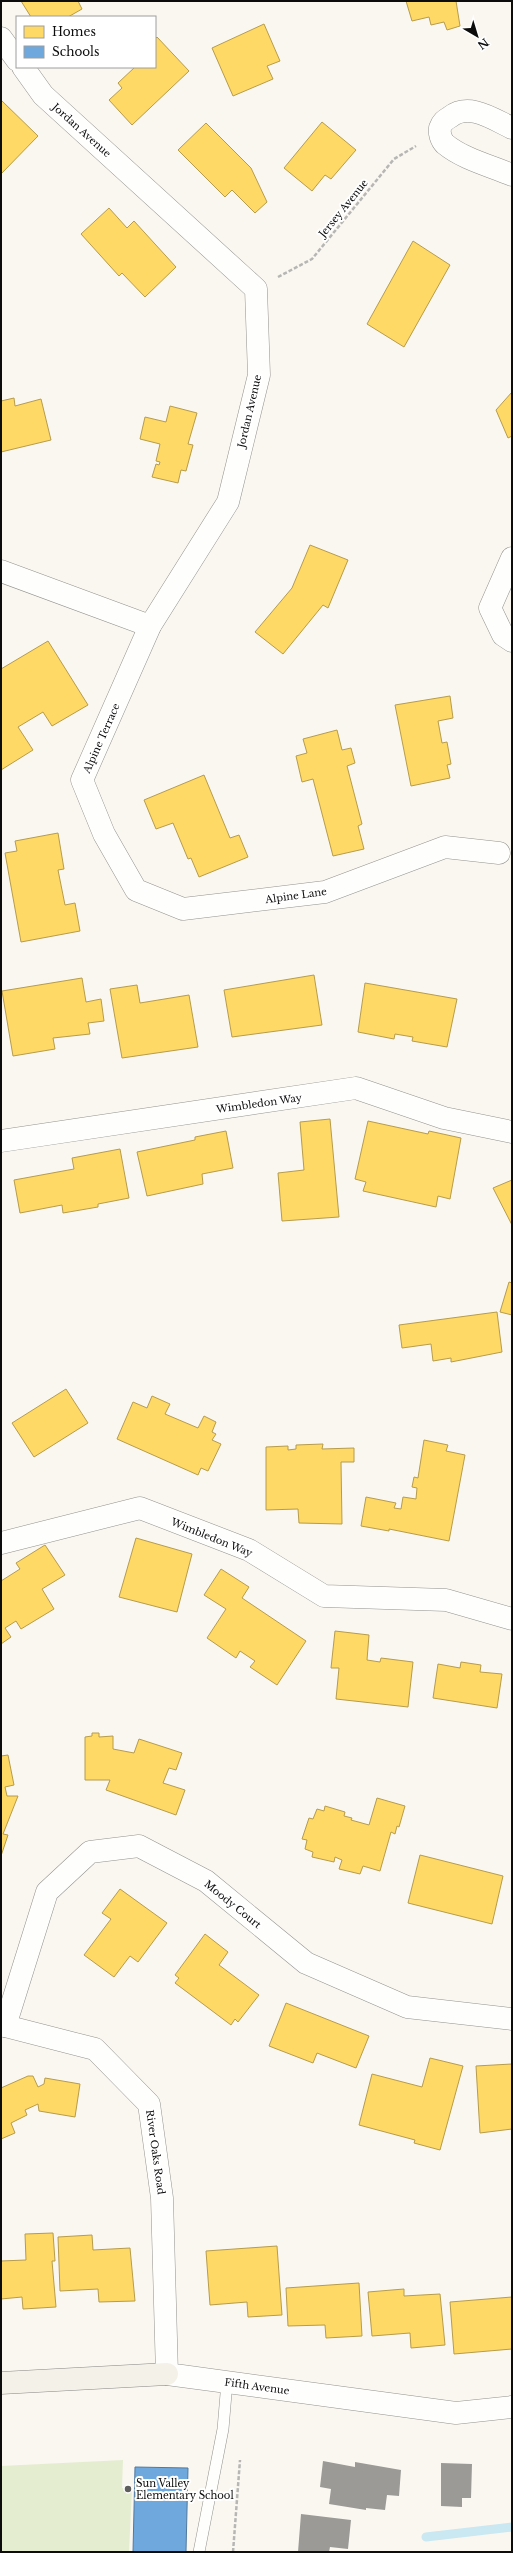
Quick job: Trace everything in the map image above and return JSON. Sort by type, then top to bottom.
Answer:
[{"type":"street","points":[[1,38],[16,59]]},
{"type":"street","name":"Jordan Avenue","points":[[23,68],[43,95],[256,289],[259,375],[228,502],[150,626]]},
{"type":"street","points":[[512,128],[478,112],[467,111],[456,112],[442,122],[439,132],[444,143],[454,150],[512,175]]},
{"type":"street","points":[[512,558],[490,608],[503,635],[512,641]]},
{"type":"street","points":[[1,571],[150,626]]},
{"type":"street","name":"Alpine Terrace","points":[[136,890],[104,834],[82,780],[150,626]]},
{"type":"street","name":"Alpine Lane","points":[[136,890],[182,909],[325,892],[445,847],[499,853]]},
{"type":"street","name":"Wimbledon Way","points":[[1,1141],[356,1088],[444,1118],[512,1132]]},
{"type":"street","name":"Wimbledon Way","points":[[1,1543],[140,1508],[249,1550],[324,1596],[446,1600],[512,1619]]},
{"type":"street","name":"Moody Court","points":[[3,2025],[47,1892],[90,1852],[139,1846],[206,1881],[306,1963],[407,2007],[512,2019]]},
{"type":"street","name":"River Oaks Road","points":[[3,2025],[95,2049],[149,2104],[162,2198],[167,2374]]},
{"type":"street","name":"Fifth Avenue","points":[[1,2383],[167,2374],[456,2413],[512,2407]]},
{"type":"lane","points":[[199,2552],[223,2429],[227,2382]]},
{"type":"path","name":"Jersey Avenue","points":[[256,289],[312,259],[394,159],[439,132]]},
{"type":"path","points":[[223,2429],[234,2435],[242,2446],[233,2552]]},
{"type":"green space","points":[[123,2460],[122,2488],[132,2489],[129,2552],[1,2552],[1,2466]]},
{"type":"building: Homes","points":[[21,1],[78,1],[82,9],[70,16],[30,16]]},
{"type":"building: Homes","points":[[406,1],[456,1],[460,26],[447,30],[444,22],[431,25],[429,17],[412,21]]},
{"type":"building: Homes","points":[[264,24],[280,61],[267,66],[273,79],[233,96],[212,48]]},
{"type":"building: Homes","points":[[157,37],[189,71],[132,125],[109,100],[122,88],[118,83],[134,68],[156,68]]},
{"type":"building: Homes","points":[[1,100],[38,136],[1,174]]},
{"type":"building: Homes","points":[[322,122],[356,150],[331,179],[325,175],[312,191],[284,168]]},
{"type":"building: Homes","points":[[206,123],[251,168],[267,202],[255,213],[232,190],[225,197],[178,150]]},
{"type":"building: Homes","points":[[109,208],[127,228],[134,221],[176,267],[145,297],[122,273],[119,276],[81,234]]},
{"type":"building: Homes","points":[[413,241],[450,265],[404,347],[367,324]]},
{"type":"building: Homes","points":[[512,392],[512,436],[508,438],[496,410]]},
{"type":"building: Homes","points":[[14,398],[15,406],[41,399],[51,440],[1,452],[1,401]]},
{"type":"building: Homes","points":[[170,406],[197,413],[188,444],[193,445],[186,471],[181,470],[178,483],[152,477],[156,464],[159,465],[160,462],[156,461],[160,444],[140,439],[145,417],[166,422]]},
{"type":"building: Homes","points":[[310,545],[348,560],[328,608],[323,605],[283,654],[255,632],[292,588]]},
{"type":"building: Homes","points":[[48,641],[88,705],[52,726],[43,712],[18,727],[33,750],[1,770],[1,669]]},
{"type":"building: Homes","points":[[450,696],[453,718],[438,721],[442,743],[447,742],[451,764],[447,765],[450,778],[411,786],[395,705]]},
{"type":"building: Homes","points":[[337,730],[342,750],[351,748],[355,763],[347,766],[362,824],[358,826],[364,849],[333,856],[313,779],[302,782],[296,756],[307,753],[303,739]]},
{"type":"building: Homes","points":[[204,775],[230,838],[239,835],[248,857],[199,877],[191,858],[188,859],[173,823],[156,829],[144,800]]},
{"type":"building: Homes","points":[[58,833],[64,869],[58,870],[65,905],[75,903],[80,931],[21,942],[5,853],[17,851],[15,841]]},
{"type":"building: Homes","points":[[314,975],[322,1025],[232,1037],[224,990]]},
{"type":"building: Homes","points":[[82,978],[86,1002],[101,999],[104,1021],[88,1023],[90,1034],[53,1038],[55,1049],[13,1056],[2,991]]},
{"type":"building: Homes","points":[[365,983],[457,999],[447,1047],[412,1041],[413,1037],[395,1034],[394,1039],[358,1032]]},
{"type":"building: Homes","points":[[137,985],[140,1003],[189,995],[198,1047],[122,1058],[110,989]]},
{"type":"building: Homes","points":[[330,1119],[339,1217],[282,1221],[278,1173],[304,1170],[300,1122]]},
{"type":"building: Homes","points":[[368,1121],[428,1134],[429,1131],[461,1138],[450,1199],[438,1196],[436,1207],[363,1191],[366,1182],[355,1179]]},
{"type":"building: Homes","points":[[226,1131],[233,1168],[202,1174],[203,1184],[147,1196],[137,1152],[195,1140],[195,1137]]},
{"type":"building: Homes","points":[[120,1149],[129,1198],[98,1204],[98,1207],[63,1213],[62,1205],[20,1213],[14,1180],[74,1169],[72,1158]]},
{"type":"building: Homes","points":[[512,1180],[512,1225],[493,1188]]},
{"type":"building: Homes","points":[[509,1282],[512,1283],[512,1315],[500,1312]]},
{"type":"building: Homes","points":[[497,1312],[502,1352],[451,1362],[451,1358],[433,1361],[431,1344],[402,1348],[399,1325]]},
{"type":"building: Homes","points":[[66,1389],[88,1423],[34,1457],[12,1423]]},
{"type":"building: Homes","points":[[152,1396],[170,1404],[165,1414],[198,1428],[204,1416],[216,1422],[212,1432],[216,1434],[212,1440],[221,1444],[208,1471],[201,1468],[198,1475],[117,1439],[133,1402],[147,1408]]},
{"type":"building: Homes","points":[[424,1440],[448,1445],[446,1451],[465,1455],[449,1541],[389,1529],[389,1531],[361,1526],[366,1497],[396,1503],[394,1508],[401,1509],[403,1497],[416,1499],[417,1488],[412,1487],[414,1477],[418,1478]]},
{"type":"building: Homes","points":[[323,1444],[322,1449],[354,1448],[354,1462],[341,1462],[342,1524],[299,1523],[298,1509],[266,1510],[266,1447],[288,1446],[288,1450],[296,1449],[296,1445]]},
{"type":"building: Homes","points":[[136,1538],[192,1554],[177,1612],[119,1597]]},
{"type":"building: Homes","points":[[45,1545],[65,1575],[42,1589],[54,1609],[21,1629],[16,1621],[5,1628],[11,1637],[1,1644],[1,1581],[20,1569],[16,1563]]},
{"type":"building: Homes","points":[[221,1569],[249,1587],[242,1598],[306,1641],[277,1685],[250,1667],[255,1661],[240,1651],[236,1658],[207,1638],[226,1609],[204,1595]]},
{"type":"building: Homes","points":[[335,1631],[369,1635],[367,1660],[380,1662],[381,1658],[413,1662],[408,1707],[336,1699],[339,1668],[331,1668]]},
{"type":"building: Homes","points":[[461,1662],[481,1665],[480,1672],[502,1674],[497,1708],[433,1698],[438,1664],[460,1668]]},
{"type":"building: Homes","points":[[92,1733],[99,1733],[99,1737],[113,1736],[113,1749],[134,1753],[139,1739],[182,1753],[176,1770],[169,1768],[163,1783],[185,1790],[176,1815],[106,1790],[110,1780],[85,1780],[85,1737],[92,1736]]},
{"type":"building: Homes","points":[[8,1755],[14,1785],[5,1787],[7,1796],[18,1796],[3,1834],[8,1835],[1,1856],[1,1756]]},
{"type":"building: Homes","points":[[377,1798],[405,1806],[399,1827],[397,1826],[395,1834],[391,1832],[380,1871],[363,1866],[360,1874],[339,1869],[342,1860],[335,1857],[334,1862],[312,1857],[313,1852],[305,1849],[307,1840],[302,1839],[309,1818],[313,1819],[317,1809],[324,1811],[325,1806],[345,1812],[344,1816],[352,1818],[351,1820],[369,1825]]},
{"type":"building: Homes","points":[[420,1855],[503,1876],[492,1924],[408,1903]]},
{"type":"building: Homes","points":[[120,1889],[167,1923],[138,1962],[130,1956],[114,1977],[84,1955],[111,1919],[102,1913]]},
{"type":"building: Homes","points":[[205,1934],[228,1952],[219,1965],[259,1995],[238,2022],[235,2019],[231,2025],[175,1983],[179,1978],[175,1975]]},
{"type":"building: Homes","points":[[286,2003],[369,2036],[356,2068],[317,2053],[313,2063],[269,2046]]},
{"type":"building: Homes","points":[[430,2058],[463,2066],[440,2150],[414,2143],[415,2140],[359,2125],[372,2074],[422,2087]]},
{"type":"building: Homes","points":[[512,2064],[512,2129],[480,2133],[476,2066]]},
{"type":"building: Homes","points":[[28,2076],[33,2076],[38,2087],[44,2084],[45,2078],[80,2084],[75,2117],[39,2111],[38,2104],[25,2110],[27,2115],[11,2123],[15,2133],[1,2139],[1,2088]]},
{"type":"building: Homes","points":[[53,2233],[55,2261],[52,2261],[56,2307],[23,2309],[22,2297],[1,2299],[1,2261],[26,2260],[25,2234]]},
{"type":"building: Homes","points":[[92,2235],[93,2250],[130,2248],[135,2301],[99,2302],[98,2289],[60,2291],[58,2237]]},
{"type":"building: Homes","points":[[277,2246],[282,2315],[248,2317],[247,2302],[210,2305],[206,2251]]},
{"type":"building: Homes","points":[[359,2283],[362,2336],[326,2338],[325,2325],[288,2326],[286,2288]]},
{"type":"building: Homes","points":[[404,2289],[404,2296],[440,2294],[445,2345],[411,2348],[410,2333],[372,2336],[368,2292]]},
{"type":"building: Homes","points":[[512,2297],[512,2349],[454,2354],[450,2302]]},
{"type":"building: Schools","points":[[135,2467],[188,2468],[186,2552],[133,2552]]},
{"type":"building: Other","points":[[323,2461],[355,2467],[355,2462],[401,2470],[399,2496],[387,2495],[385,2510],[366,2508],[366,2510],[329,2504],[331,2489],[320,2487]]},
{"type":"building: Other","points":[[441,2463],[472,2464],[471,2498],[462,2498],[462,2507],[441,2506]]},
{"type":"building: Other","points":[[301,2514],[351,2520],[348,2549],[330,2547],[329,2552],[298,2552]]},
{"type":"waterway","points":[[426,2537],[512,2527]]},
{"type":"place","name":"Sun Valley Elementary School","points":[[128,2489]]}]
